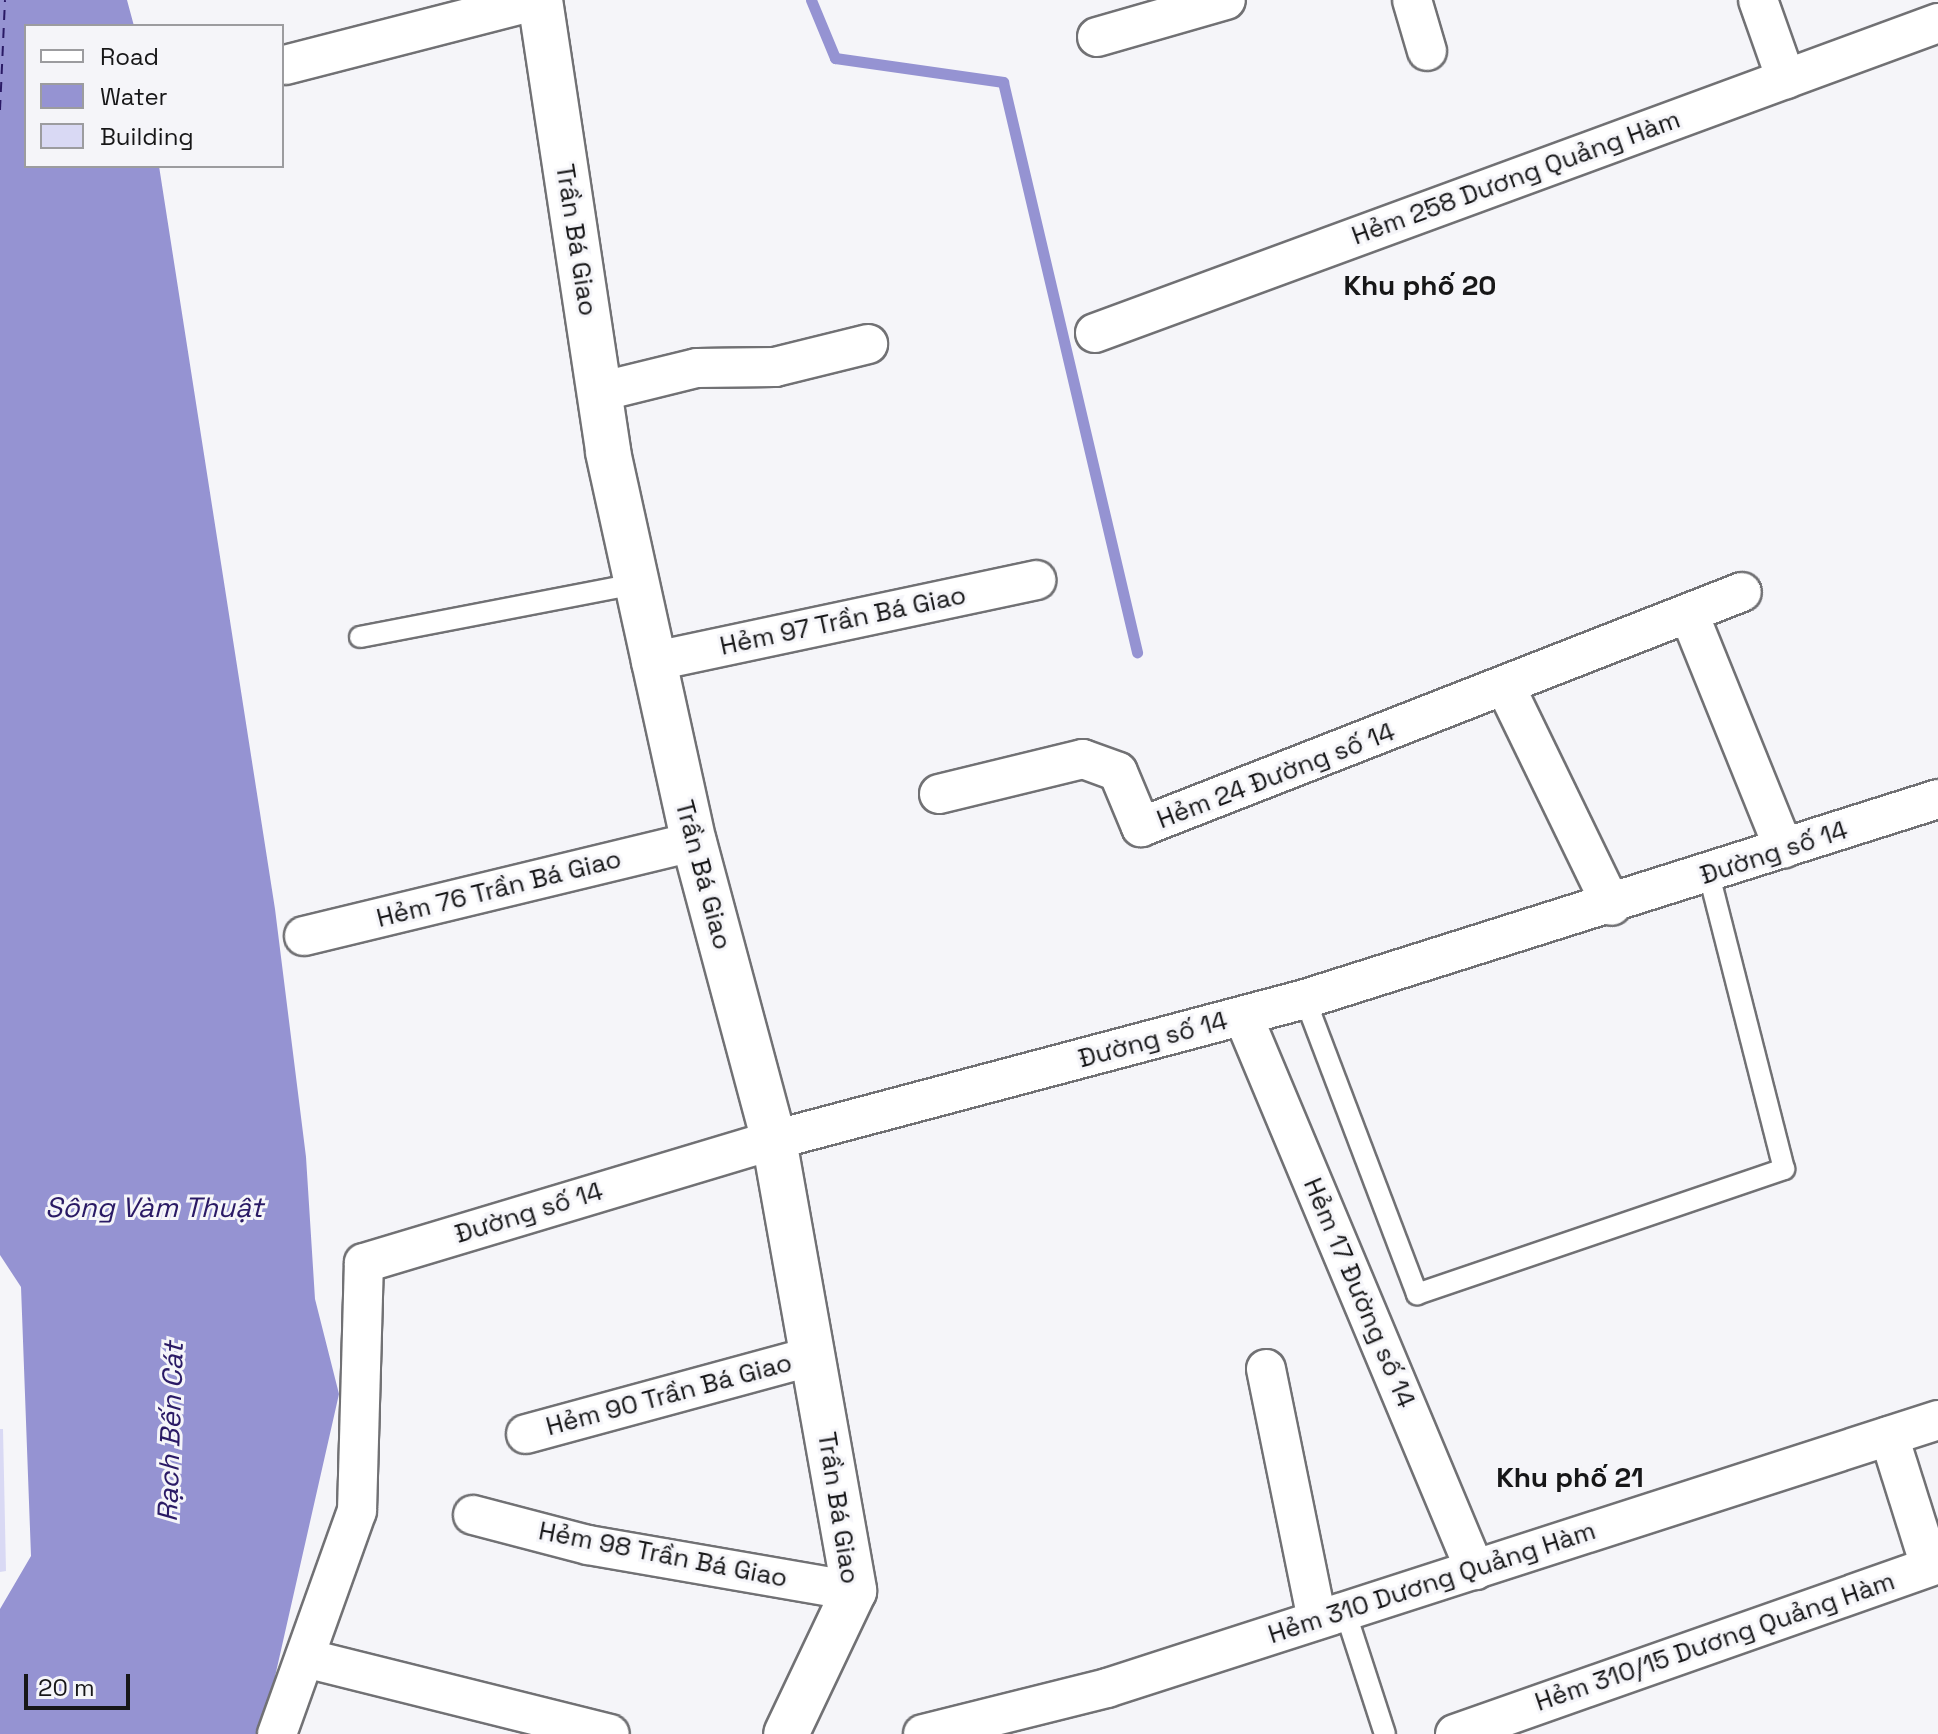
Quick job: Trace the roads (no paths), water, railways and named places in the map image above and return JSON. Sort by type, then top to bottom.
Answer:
[{"type":"street","points":[[285,65],[540,0]]},
{"type":"street","name":"Trần Bá Giao","points":[[540,0],[599,392],[635,584],[694,842],[774,1140],[854,1591],[786,1734]]},
{"type":"street","points":[[1097,37],[1226,0]]},
{"type":"street","points":[[1412,0],[1427,51]]},
{"type":"street","points":[[1758,0],[1786,79]]},
{"type":"street","name":"Hẻm 258 Dương Quảng Hàm","points":[[1095,333],[1938,23]]},
{"type":"street","points":[[599,392],[697,368],[775,367],[868,344]]},
{"type":"street","name":"Hẻm 97 Trần Bá Giao","points":[[651,662],[1036,580]]},
{"type":"street","name":"Hẻm 24 Đường số 14","points":[[939,794],[1083,759],[1118,772],[1141,827],[1506,688],[1742,592]]},
{"type":"street","points":[[1689,614],[1784,849]]},
{"type":"street","points":[[1506,688],[1612,906]]},
{"type":"street","name":"Đường số 14","points":[[305,1658],[357,1511],[364,1263],[774,1140],[1305,999],[1612,906],[1938,799]]},
{"type":"street","name":"Hẻm 76 Trần Bá Giao","points":[[304,936],[694,842]]},
{"type":"street","name":"Hẻm 17 Đường số 14","points":[[1243,1016],[1475,1570]]},
{"type":"street","name":"Hẻm 90 Trần Bá Giao","points":[[526,1434],[813,1356]]},
{"type":"street","points":[[1266,1369],[1331,1616]]},
{"type":"street","name":"Hẻm 310 Dương Quảng Hàm","points":[[923,1734],[1107,1688],[1938,1420]]},
{"type":"street","name":"Hẻm 310/15 Dương Quảng Hàm","points":[[1455,1734],[1934,1565],[1889,1436]]},
{"type":"street","name":"Hẻm 98 Trần Bá Giao","points":[[473,1515],[588,1545],[854,1591]]},
{"type":"street","points":[[277,1734],[305,1658],[610,1734]]},
{"type":"lane","points":[[360,637],[635,584]]},
{"type":"lane","points":[[1305,999],[1417,1294],[1784,1169],[1709,874]]},
{"type":"lane","points":[[1331,1616],[1385,1734]]},
{"type":"water","name":"Sông Vàm Thuật","points":[[0,0],[127,0],[133,24],[24,24],[24,168],[159,168],[275,909],[306,1157],[315,1299],[339,1394],[262,1734],[0,1734],[0,1609],[31,1556],[21,1287],[0,1255]]},
{"type":"waterway","points":[[811,0],[835,58],[1003,82],[1137,652]]},
{"type":"district","name":"Khu phố 20","points":[[1420,285]]},
{"type":"district","name":"Khu phố 21","points":[[1570,1477]]},
{"type":"water label","name":"Rạch Bến Cát","points":[[170,1432]]}]
